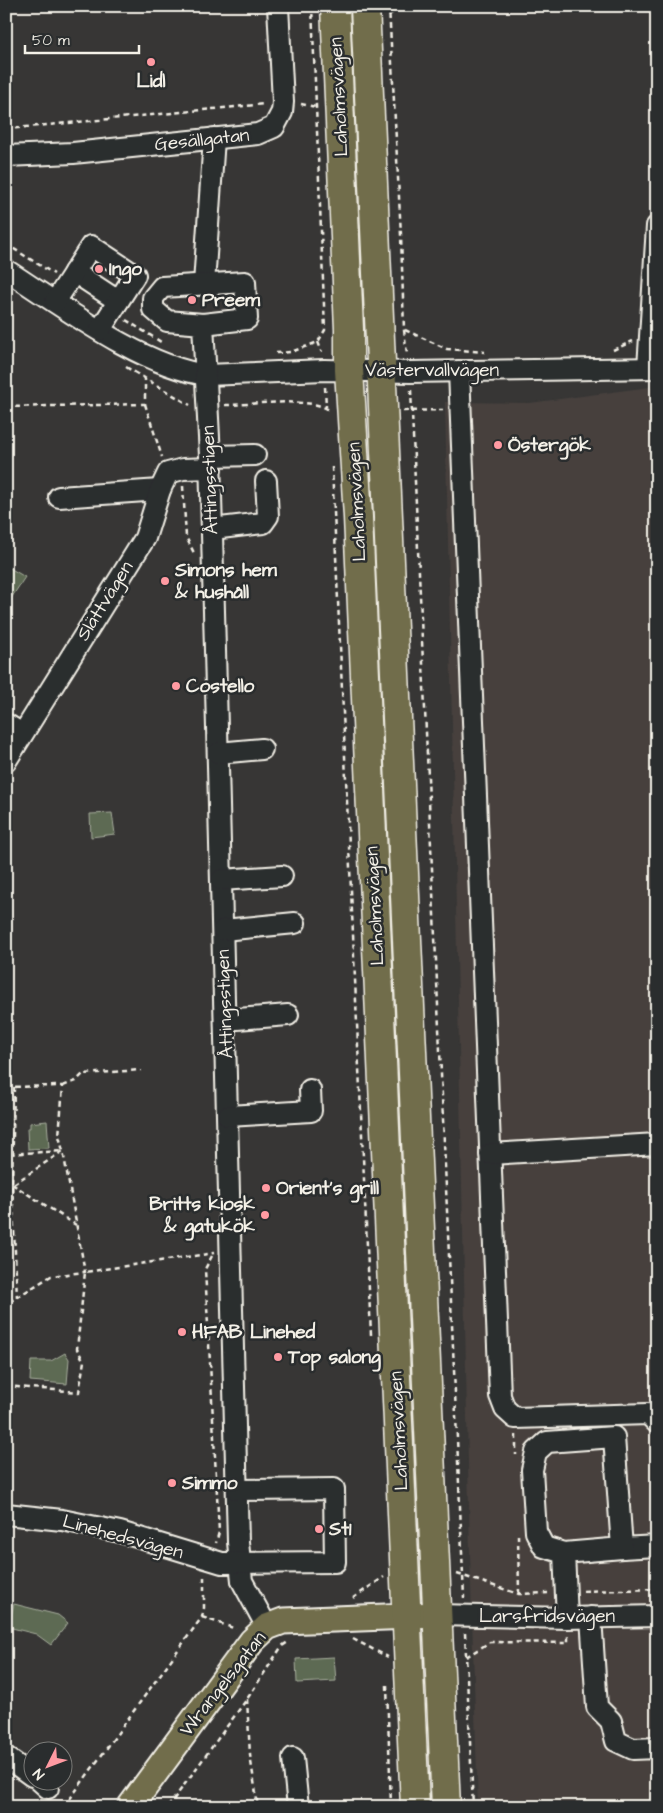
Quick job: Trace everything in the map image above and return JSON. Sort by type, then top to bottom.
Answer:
[{"type":"highway","name":"Laholmsvägen","points":[[335,6],[349,329],[349,370],[358,527],[396,1616],[392,1658],[415,1807]]},
{"type":"highway","name":"Laholmsvägen","points":[[377,11],[392,329],[382,371],[437,1615],[453,1658],[446,1807]]},
{"type":"main road","name":"Wrangelsgatan","points":[[130,1807],[252,1641],[267,1627],[283,1621],[437,1615]]},
{"type":"street","name":"Gesällgatan","points":[[6,156],[73,153],[258,134],[274,127],[282,112],[283,102],[278,6]]},
{"type":"street","points":[[204,284],[214,138]]},
{"type":"street","points":[[652,368],[648,340],[657,226]]},
{"type":"street","points":[[55,302],[92,246],[135,275],[100,330]]},
{"type":"street","name":"Västervallvägen","points":[[6,270],[100,330],[168,365],[191,373],[207,375],[349,370],[410,372],[652,368]]},
{"type":"street","points":[[74,272],[118,301]]},
{"type":"street","points":[[245,282],[247,319],[203,324],[167,321],[153,309],[153,298],[162,287],[245,282]]},
{"type":"street","name":"Åttingsstigen","points":[[203,324],[207,375],[212,529],[239,1563],[242,1581],[267,1627]]},
{"type":"street","points":[[459,371],[500,1396],[505,1409],[515,1418],[648,1414],[657,1423]]},
{"type":"street","points":[[60,497],[164,481],[183,469],[210,462],[255,455]]},
{"type":"street","name":"Slättvägen","points":[[6,761],[14,729],[145,538],[164,481]]},
{"type":"street","points":[[212,529],[263,523],[268,516],[266,481]]},
{"type":"street","points":[[218,753],[262,749]]},
{"type":"street","points":[[221,880],[282,876]]},
{"type":"street","points":[[223,930],[295,923]]},
{"type":"street","points":[[225,1020],[288,1015]]},
{"type":"street","points":[[228,1116],[311,1112],[310,1090]]},
{"type":"street","points":[[490,1154],[657,1144]]},
{"type":"street","points":[[622,1548],[614,1437],[547,1442],[536,1452],[532,1470],[536,1532],[544,1547],[564,1553],[657,1546]]},
{"type":"street","name":"Linehedsvägen","points":[[6,1514],[62,1520],[120,1532],[206,1560],[239,1563],[334,1562],[334,1489],[237,1490]]},
{"type":"street","points":[[564,1553],[567,1618]]},
{"type":"street","name":"Larsfridsvägen","points":[[437,1615],[567,1618],[657,1616]]},
{"type":"street","points":[[591,1617],[597,1707],[611,1721],[616,1741],[633,1749],[657,1748]]},
{"type":"street","points":[[6,1757],[22,1768]]},
{"type":"street","points":[[293,1758],[298,1807]]},
{"type":"path","points":[[312,6],[325,330],[349,329]]},
{"type":"path","points":[[377,11],[389,6]]},
{"type":"path","points":[[377,11],[402,6]]},
{"type":"path","points":[[377,11],[401,235],[392,329],[410,372],[465,1616],[453,1658],[473,1807]]},
{"type":"path","points":[[6,129],[283,102]]},
{"type":"path","points":[[392,329],[447,349],[491,352]]},
{"type":"path","points":[[611,350],[632,341],[648,340]]},
{"type":"path","points":[[145,378],[145,404],[164,481]]},
{"type":"path","points":[[6,407],[145,404]]},
{"type":"path","points":[[332,463],[372,1342]]},
{"type":"path","points":[[6,1087],[62,1086],[76,1081],[83,1074],[141,1070]]},
{"type":"path","points":[[6,1386],[79,1392],[84,1361],[77,1349],[85,1272],[59,1136],[62,1086]]},
{"type":"path","points":[[14,1087],[12,1184],[17,1297]]},
{"type":"path","points":[[6,1154],[63,1151]]},
{"type":"path","points":[[6,1188],[63,1151]]},
{"type":"path","points":[[12,1184],[77,1226]]},
{"type":"path","points":[[6,1304],[51,1276],[214,1253]]},
{"type":"path","points":[[6,1348],[11,1352],[6,1360]]},
{"type":"path","points":[[64,1807],[202,1617],[206,1560]]},
{"type":"path","points":[[386,1576],[396,1616]]},
{"type":"path","points":[[453,1658],[490,1642],[568,1643],[567,1618]]},
{"type":"path","points":[[350,1637],[392,1658]]},
{"type":"path","points":[[168,1807],[247,1700],[282,1646],[294,1640]]},
{"type":"path","points":[[387,1684],[391,1807]]},
{"type":"path","points":[[247,1700],[250,1756],[258,1807]]},
{"type":"shaded area","points":[[657,386],[657,1807],[478,1807],[470,1553],[445,402],[530,403]]},
{"type":"green space","points":[[8,567],[25,577],[6,606],[6,570]]},
{"type":"green space","points":[[112,813],[115,834],[91,837],[90,814]]},
{"type":"green space","points":[[47,1121],[49,1148],[28,1149],[27,1128],[30,1128],[30,1123]]},
{"type":"green space","points":[[65,1353],[69,1359],[67,1384],[30,1381],[31,1361],[51,1361]]},
{"type":"green space","points":[[14,1604],[58,1615],[68,1623],[51,1645],[36,1634],[8,1627]]},
{"type":"green space","points":[[334,1657],[336,1681],[297,1683],[296,1659]]},
{"type":"place","name":"Lidl","points":[[151,62]]},
{"type":"place","name":"Ingo","points":[[99,269]]},
{"type":"place","name":"Preem","points":[[192,300]]},
{"type":"place","name":"Östergök","points":[[498,445]]},
{"type":"place","name":"Simons hem & hushåll","points":[[165,581]]},
{"type":"place","name":"Costello","points":[[176,686]]},
{"type":"place","name":"Orient's grill","points":[[266,1188]]},
{"type":"place","name":"Britts kiosk & gatukök","points":[[265,1215]]},
{"type":"place","name":"HFAB Linehed","points":[[182,1332]]},
{"type":"place","name":"Top salong","points":[[278,1357]]},
{"type":"place","name":"Simmo","points":[[172,1483]]},
{"type":"place","name":"St1","points":[[319,1529]]}]
